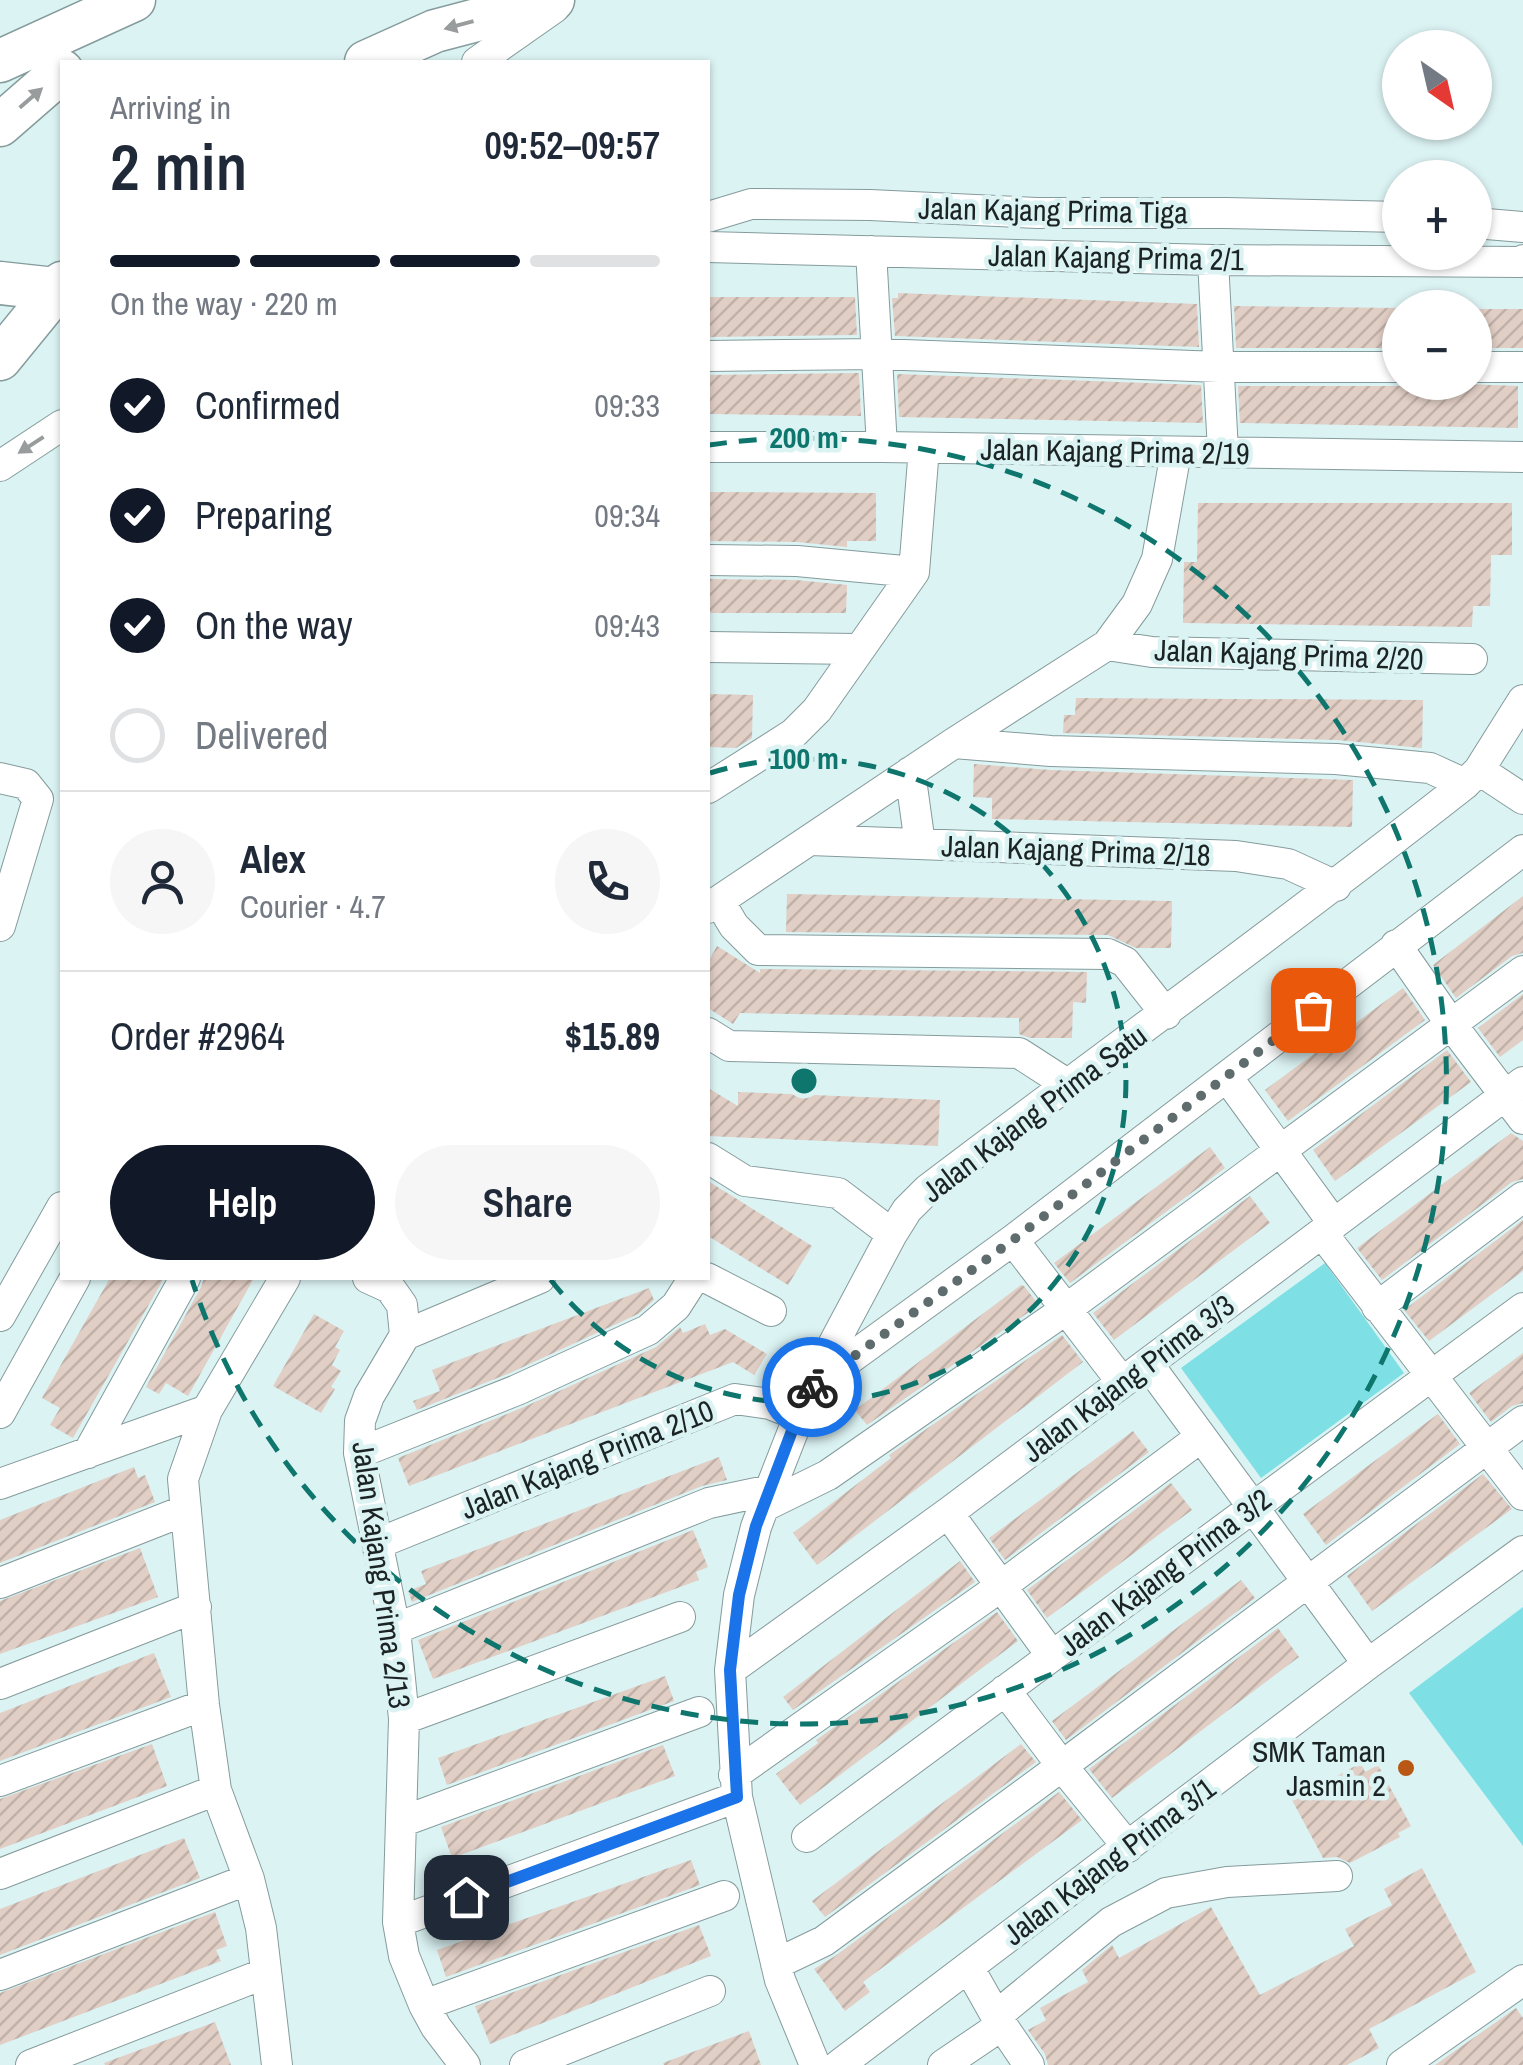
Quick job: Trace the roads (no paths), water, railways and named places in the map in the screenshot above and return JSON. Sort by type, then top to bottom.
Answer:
[{"type":"highway","points":[[0,61],[134,0]]},
{"type":"highway","points":[[74,60],[145,0]]},
{"type":"highway","points":[[370,60],[435,31],[553,0]]},
{"type":"highway","points":[[0,125],[60,73]]},
{"type":"highway","points":[[0,283],[59,286]]},
{"type":"highway","points":[[0,358],[59,286]]},
{"type":"street","points":[[480,60],[565,0]]},
{"type":"street","name":"Jalan Kajang Prima Tiga","points":[[710,216],[751,204],[1382,217]]},
{"type":"street","points":[[1492,224],[1523,227]]},
{"type":"street","name":"Jalan Kajang Prima 2/1","points":[[710,247],[1214,260],[1523,260]]},
{"type":"street","points":[[872,251],[882,447]]},
{"type":"street","points":[[1214,260],[1223,452]]},
{"type":"street","points":[[710,356],[877,354],[1219,367],[1382,367]]},
{"type":"street","points":[[1492,367],[1523,367]]},
{"type":"street","points":[[0,466],[60,426]]},
{"type":"street","name":"Jalan Kajang Prima 2/19","points":[[710,447],[1523,457]]},
{"type":"street","points":[[711,781],[793,734],[818,710],[914,572],[924,448]]},
{"type":"street","points":[[1166,1014],[1126,962],[1108,954],[758,950],[714,904],[954,742],[1107,645],[1137,604],[1158,559],[1176,452]]},
{"type":"street","points":[[710,560],[797,561],[914,572]]},
{"type":"street","name":"Jalan Kajang Prima 2/20","points":[[1107,645],[1152,652],[1472,659]]},
{"type":"street","points":[[710,647],[858,649]]},
{"type":"street","name":"Jalan Kajang Prima Satu","points":[[815,2065],[776,1964],[736,1786],[730,1670],[739,1595],[766,1499],[804,1402],[907,1210],[1067,1084],[1336,886],[1472,777],[1523,700]]},
{"type":"street","points":[[954,742],[1051,751],[1336,759],[1430,768],[1472,777],[1523,799]]},
{"type":"street","points":[[910,772],[920,844]]},
{"type":"street","points":[[0,778],[26,784],[38,798],[0,926]]},
{"type":"street","name":"Jalan Kajang Prima 2/18","points":[[810,840],[1236,856],[1288,864],[1336,886]]},
{"type":"street","points":[[804,1402],[1523,850]]},
{"type":"street","points":[[1396,945],[1451,1024],[1517,1099]]},
{"type":"street","points":[[395,1629],[709,1504],[766,1499],[828,1475],[1065,1310],[1523,971]]},
{"type":"street","points":[[710,1034],[728,1046],[1018,1053],[1067,1084]]},
{"type":"street","points":[[1227,1076],[1280,1150],[1377,1307],[1523,1495]]},
{"type":"street","name":"Jalan Kajang Prima 3/3","points":[[730,1670],[948,1513],[1328,1228],[1517,1099]]},
{"type":"street","points":[[710,1159],[745,1181],[838,1193],[892,1234]]},
{"type":"street","points":[[1377,1307],[1523,1197]]},
{"type":"street","points":[[0,1316],[60,1211]]},
{"type":"street","points":[[1013,1240],[1065,1310],[1201,1437],[1368,1664]]},
{"type":"street","points":[[710,1279],[771,1312]]},
{"type":"street","points":[[0,1413],[75,1280]]},
{"type":"street","points":[[88,1453],[184,1280]]},
{"type":"street","points":[[272,2063],[261,1928],[250,1879],[216,1790],[183,1479],[208,1410],[284,1280]]},
{"type":"street","points":[[372,1280],[390,1288],[402,1305],[405,1335],[530,1280]]},
{"type":"street","points":[[360,1453],[517,1390],[648,1330],[676,1306],[693,1280]]},
{"type":"street","name":"Jalan Kajang Prima 3/2","points":[[807,1837],[1523,1308]]},
{"type":"street","name":"Jalan Kajang Prima 2/13","points":[[405,1335],[369,1396],[360,1421],[360,1453],[395,1629],[404,1718],[398,1922],[404,1956],[424,2004],[464,2065]]},
{"type":"street","name":"Jalan Kajang Prima 2/10","points":[[379,1543],[735,1399],[770,1404],[804,1402]]},
{"type":"street","points":[[0,1484],[208,1410]]},
{"type":"street","points":[[776,1964],[824,1941],[1523,1420]]},
{"type":"street","points":[[398,1922],[736,1786],[1201,1437]]},
{"type":"street","points":[[0,1583],[186,1510]]},
{"type":"street","points":[[948,1513],[1052,1656]]},
{"type":"street","name":"Jalan Kajang Prima 3/1","points":[[840,2065],[1523,1551]]},
{"type":"street","points":[[0,1684],[196,1607]]},
{"type":"street","points":[[404,1718],[680,1617]]},
{"type":"street","points":[[1005,1690],[1128,1847]]},
{"type":"street","points":[[0,1781],[204,1704]]},
{"type":"street","points":[[401,1822],[698,1712]]},
{"type":"street","points":[[0,1874],[216,1790]]},
{"type":"street","points":[[943,2065],[1111,1922],[1166,1893],[1227,1882],[1336,1876]]},
{"type":"street","points":[[0,1975],[250,1879]]},
{"type":"street","points":[[424,2004],[724,1896]]},
{"type":"street","points":[[968,1968],[1030,2065]]},
{"type":"street","points":[[31,2065],[266,1973]]},
{"type":"street","points":[[1402,2065],[1520,1988]]},
{"type":"street","points":[[525,2065],[710,1991]]},
{"type":"place","name":"SMK Taman Jasmin 2","points":[[1406,1768]]}]
